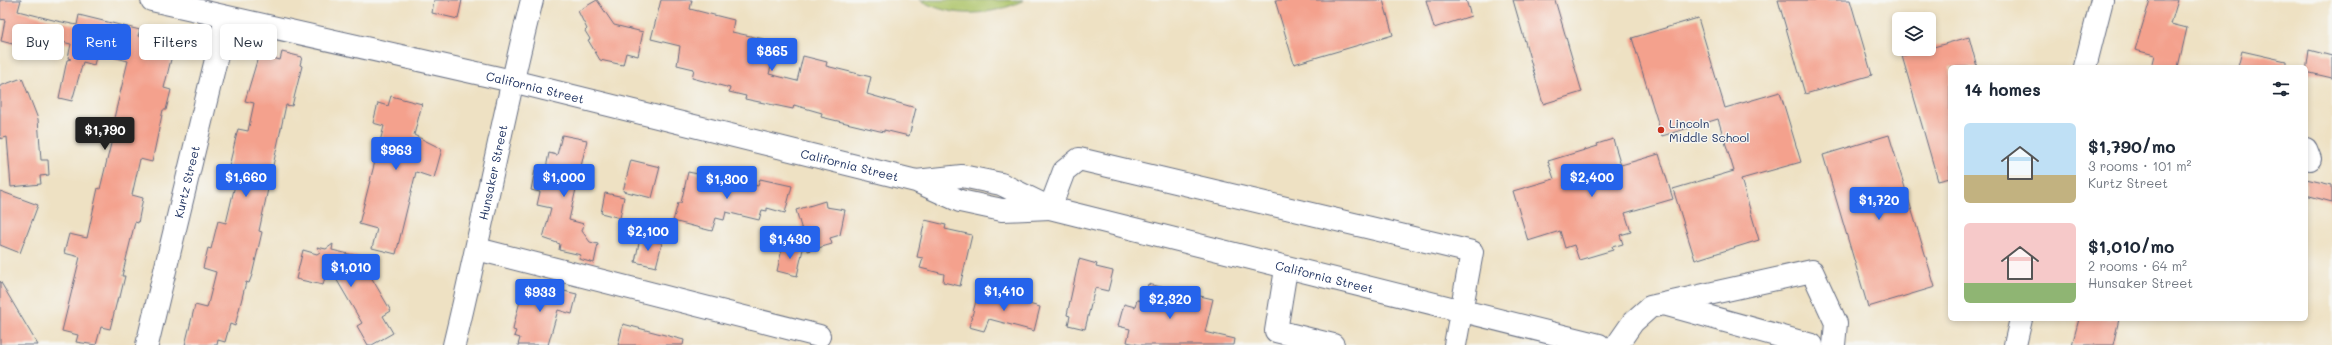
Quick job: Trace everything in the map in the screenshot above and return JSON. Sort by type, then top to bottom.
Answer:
[{"type":"main road","name":"California Street","points":[[152,0],[226,18],[512,81],[916,181],[960,201],[1002,210],[1050,208],[1286,269],[1461,310],[1599,345]]},
{"type":"main road","name":"Hunsaker Street","points":[[454,345],[477,249],[512,81],[532,0]]},
{"type":"main road","points":[[2086,65],[2102,0]]},
{"type":"main road","name":"Kurtz Street","points":[[147,345],[226,18]]},
{"type":"main road","points":[[1050,208],[1064,171],[1079,158],[1472,252],[1455,345]]},
{"type":"main road","points":[[477,249],[819,336]]},
{"type":"main road","points":[[1286,269],[1274,338],[1333,345]]},
{"type":"main road","points":[[1617,345],[1633,322],[1650,307],[1812,271],[1836,324],[1834,345]]},
{"type":"main road","points":[[1663,304],[1812,345]]},
{"type":"main road","points":[[2015,345],[2021,321]]},
{"type":"green space","points":[[920,0],[1024,0],[999,9],[985,12],[959,13],[932,6]]},
{"type":"building","points":[[0,0],[21,0],[18,11],[72,24],[72,60],[95,60],[94,65],[83,62],[72,101],[59,98],[67,60],[71,59],[68,58],[71,44],[64,42],[64,24],[12,24],[12,44],[1,41],[5,20],[0,19]]},
{"type":"building","points":[[434,0],[462,0],[458,19],[432,13]]},
{"type":"building","points":[[597,0],[614,25],[643,32],[638,56],[626,53],[623,65],[600,60],[588,40],[590,39],[585,31],[587,29],[578,11]]},
{"type":"building","points":[[661,0],[692,0],[690,9],[734,20],[732,32],[764,39],[760,55],[768,57],[767,62],[772,63],[769,74],[797,81],[803,56],[827,62],[826,66],[871,77],[867,94],[916,108],[909,136],[884,130],[884,132],[821,117],[822,113],[794,105],[793,109],[745,99],[746,96],[729,92],[730,88],[692,78],[694,69],[677,65],[680,46],[651,39]]},
{"type":"building","points":[[1275,0],[1383,0],[1393,35],[1294,64]]},
{"type":"building","points":[[1426,0],[1466,0],[1471,16],[1434,28]]},
{"type":"building","points":[[1513,0],[1555,0],[1582,92],[1543,104]]},
{"type":"building","points":[[1778,0],[1850,0],[1872,75],[1805,94]]},
{"type":"building","points":[[2150,0],[2178,0],[2171,24],[2187,28],[2178,65],[2152,65],[2155,55],[2135,50]]},
{"type":"building","points":[[79,15],[116,24],[77,24]]},
{"type":"building","points":[[1698,18],[1725,108],[1780,92],[1801,162],[1741,179],[1759,240],[1695,260],[1673,189],[1734,171],[1718,119],[1662,136],[1632,38]]},
{"type":"building","points":[[131,28],[139,30],[139,60],[171,60],[164,88],[171,90],[166,110],[163,110],[152,162],[140,159],[132,195],[143,198],[138,223],[135,222],[122,276],[125,276],[110,329],[101,327],[96,345],[76,342],[78,335],[62,331],[80,257],[64,253],[69,234],[87,238],[98,188],[100,189],[115,127],[112,126],[128,61],[124,60],[131,60]]},
{"type":"building","points":[[1969,37],[1976,65],[1948,65],[1948,178],[1938,181],[1902,56],[1936,56],[1936,46]]},
{"type":"building","points":[[2309,50],[2332,56],[2332,78],[2308,72],[2307,65]]},
{"type":"building","points":[[2242,51],[2286,61],[2286,65],[2238,65]]},
{"type":"building","points":[[282,52],[302,57],[300,65],[302,66],[292,106],[286,105],[259,231],[262,232],[252,275],[249,283],[246,282],[235,326],[230,324],[225,342],[218,340],[217,345],[185,345],[195,305],[207,308],[216,272],[203,268],[208,248],[211,249],[218,221],[226,223],[235,185],[225,183],[238,129],[248,131],[254,103],[245,101],[257,60],[280,60]]},
{"type":"building","points":[[22,78],[38,119],[41,160],[48,160],[49,175],[40,176],[41,184],[11,187],[7,137],[0,139],[0,86]]},
{"type":"building","points":[[391,96],[422,104],[414,135],[442,149],[434,178],[416,172],[396,254],[372,248],[377,229],[359,224],[384,126],[373,123],[378,103],[388,106]]},
{"type":"building","points":[[562,135],[587,140],[569,220],[584,224],[582,231],[590,242],[598,244],[594,263],[579,259],[581,255],[559,250],[560,244],[543,238],[551,208],[537,205],[540,192],[531,190],[535,170],[545,173],[549,153],[557,155]]},
{"type":"building","points":[[1889,135],[1935,287],[1868,307],[1823,155]]},
{"type":"building","points":[[1613,139],[1621,165],[1659,154],[1673,199],[1625,213],[1631,232],[1620,235],[1623,244],[1612,247],[1613,250],[1579,260],[1574,245],[1565,248],[1560,231],[1528,241],[1513,191],[1554,179],[1548,161],[1598,146],[1597,144]]},
{"type":"building","points":[[631,160],[660,167],[652,198],[623,191]]},
{"type":"building","points":[[688,172],[758,186],[760,179],[792,186],[785,213],[767,208],[767,211],[762,210],[759,220],[726,212],[724,220],[716,218],[712,231],[673,221],[678,203],[681,203]]},
{"type":"building","points":[[2308,179],[2332,185],[2332,202],[2308,196]]},
{"type":"building","points":[[0,191],[38,205],[20,253],[0,245]]},
{"type":"building","points":[[605,193],[624,197],[620,218],[601,213]]},
{"type":"building","points":[[825,201],[826,207],[845,210],[840,235],[830,238],[832,244],[808,251],[796,210]]},
{"type":"building","points":[[925,220],[946,225],[945,229],[972,235],[960,286],[943,282],[944,274],[920,268],[923,258],[917,257]]},
{"type":"building","points":[[640,238],[662,243],[656,267],[635,262]]},
{"type":"building","points":[[333,244],[332,250],[370,259],[367,270],[391,311],[383,316],[393,333],[372,345],[368,345],[357,326],[362,323],[328,265],[323,285],[296,279],[303,250],[317,254],[320,252],[317,247],[326,249]]},
{"type":"building","points":[[783,245],[803,249],[797,276],[777,271]]},
{"type":"building","points":[[1079,259],[1097,264],[1096,267],[1113,271],[1108,291],[1095,288],[1085,329],[1068,325],[1070,316],[1067,315]]},
{"type":"building","points":[[0,281],[16,308],[38,345],[0,345]]},
{"type":"building","points":[[525,282],[577,294],[572,314],[558,310],[548,345],[518,345],[520,338],[514,336],[516,331],[513,330],[514,324]]},
{"type":"building","points":[[1148,284],[1213,299],[1205,332],[1235,339],[1234,345],[1140,345],[1127,342],[1130,329],[1118,326],[1124,304],[1135,307],[1137,300],[1144,301]]},
{"type":"building","points":[[991,289],[1023,298],[1021,302],[1040,307],[1034,331],[989,319],[984,331],[969,327],[977,297],[988,300]]},
{"type":"building","points":[[2078,321],[2119,321],[2113,345],[2072,345]]},
{"type":"building","points":[[623,324],[684,340],[683,345],[618,345]]},
{"type":"place","name":"Lincoln Middle School","points":[[1661,130]]}]
